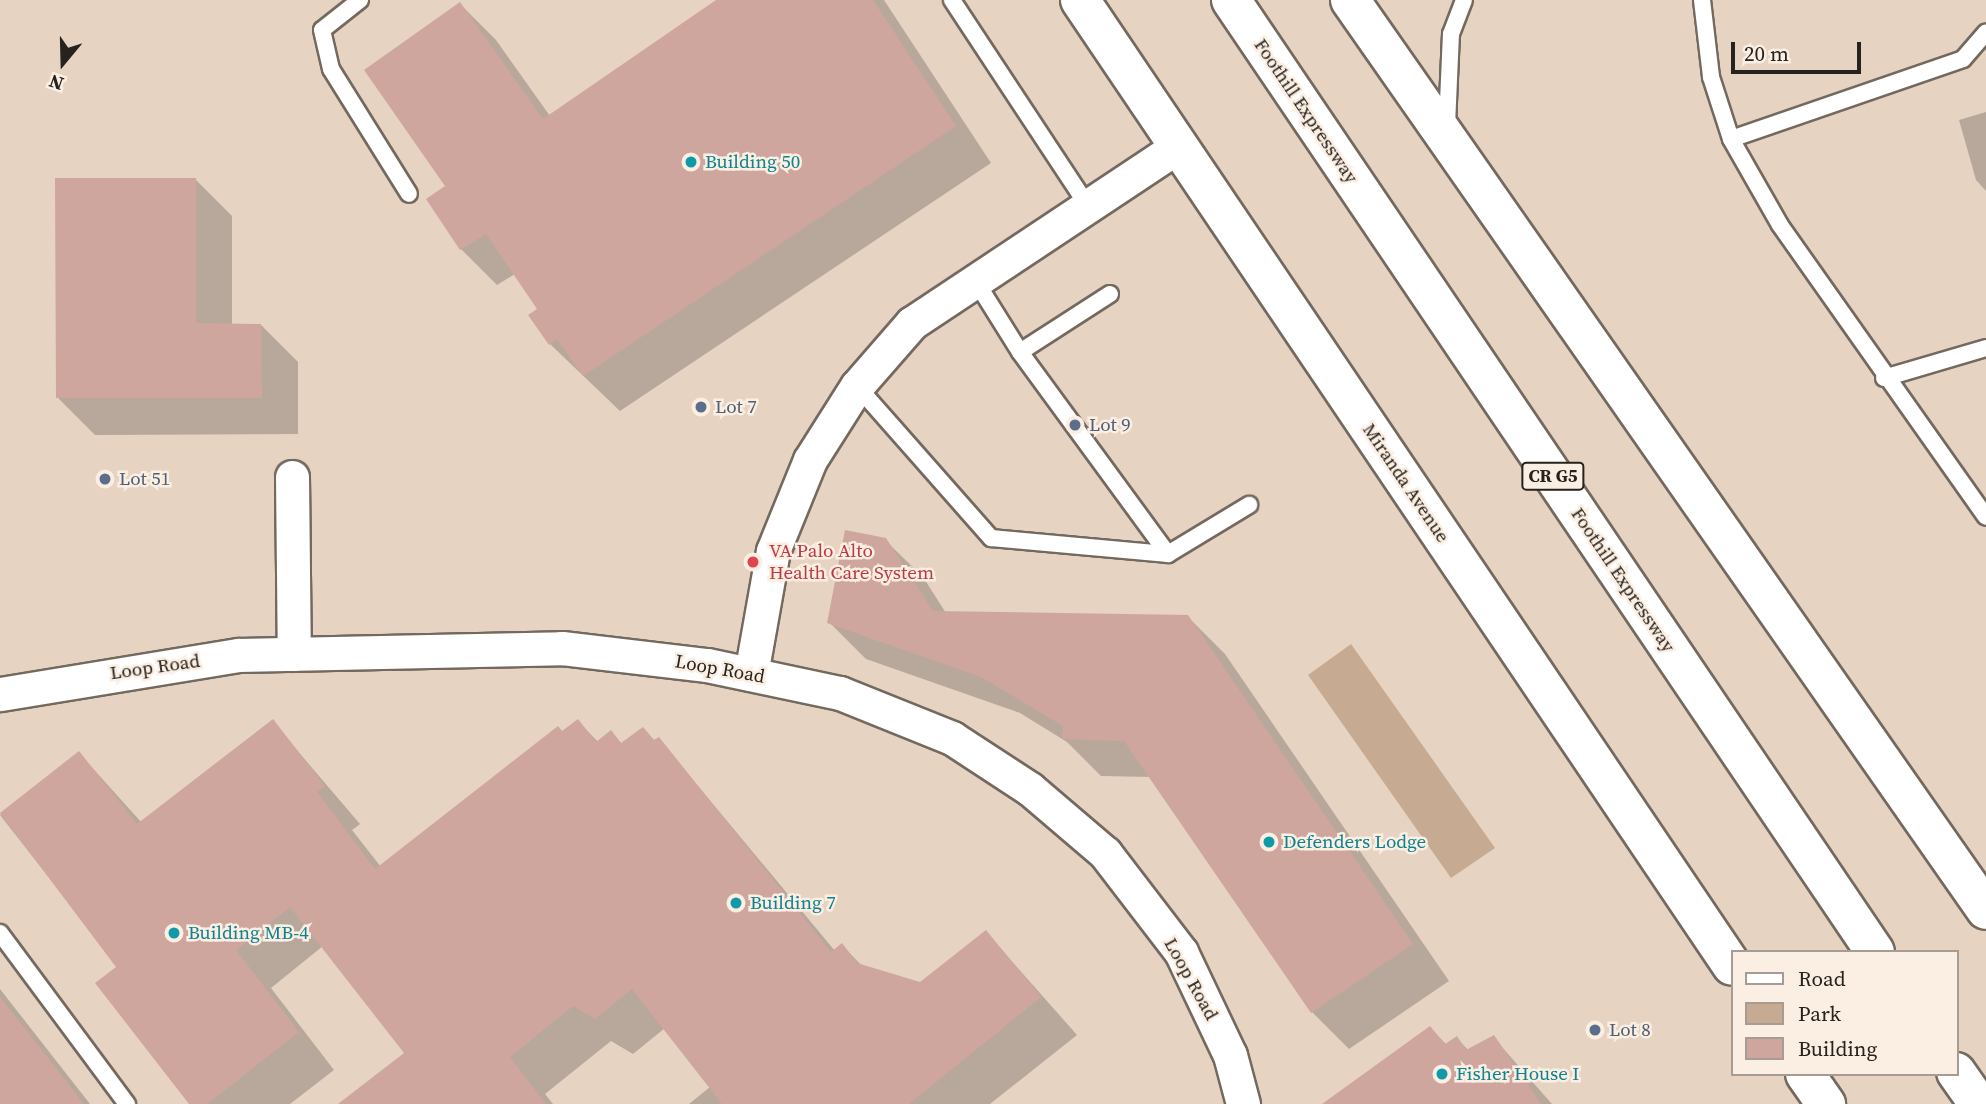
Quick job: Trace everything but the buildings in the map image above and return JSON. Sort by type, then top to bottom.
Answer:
[{"type":"main road","name":"Miranda Avenue","points":[[1080,0],[1730,963]]},
{"type":"main road","name":"Foothill Expressway","points":[[1231,0],[1874,950]]},
{"type":"main road","points":[[1350,0],[1986,910]]},
{"type":"main road","points":[[1958,1075],[1978,1104]]},
{"type":"main road","points":[[1806,1076],[1826,1104]]},
{"type":"street","points":[[751,674],[773,551],[810,460],[857,386],[912,324],[1180,145]]},
{"type":"street","points":[[292,477],[294,654]]},
{"type":"street","name":"Loop Road","points":[[0,694],[238,655],[562,648],[751,674],[841,693],[952,738],[1030,789],[1105,853],[1181,952],[1230,1055],[1243,1104]]},
{"type":"lane","points":[[360,0],[322,30],[331,69],[410,194]]},
{"type":"lane","points":[[952,0],[1087,205]]},
{"type":"lane","points":[[1446,138],[1451,34],[1464,0]]},
{"type":"lane","points":[[1702,0],[1711,77],[1731,139],[1884,378],[1986,517]]},
{"type":"lane","points":[[1731,139],[1963,59],[1986,33]]},
{"type":"lane","points":[[975,280],[1020,352],[1168,554]]},
{"type":"lane","points":[[1020,352],[1110,294]]},
{"type":"lane","points":[[1884,378],[1986,348]]},
{"type":"lane","points":[[857,386],[990,538],[1168,554],[1249,505]]},
{"type":"lane","points":[[0,933],[127,1104]]},
{"type":"shaded area","name":"VA Palo Alto Health Care System","points":[[0,0],[1986,0],[1986,1104],[0,1104]]},
{"type":"green space","points":[[1351,644],[1495,848],[1451,878],[1308,675]]},
{"type":"place","name":"Building 50","points":[[691,162]]},
{"type":"place","name":"Lot 7","points":[[701,407]]},
{"type":"place","name":"Lot 9","points":[[1075,425]]},
{"type":"place","name":"Lot 51","points":[[105,479]]},
{"type":"place","name":"VA Palo Alto Health Care System","points":[[753,562]]},
{"type":"place","name":"Defenders Lodge","points":[[1269,842]]},
{"type":"place","name":"Building 7","points":[[736,903]]},
{"type":"place","name":"Building MB-4","points":[[174,933]]},
{"type":"place","name":"Lot 8","points":[[1595,1030]]},
{"type":"place","name":"Fisher House I","points":[[1442,1074]]}]
